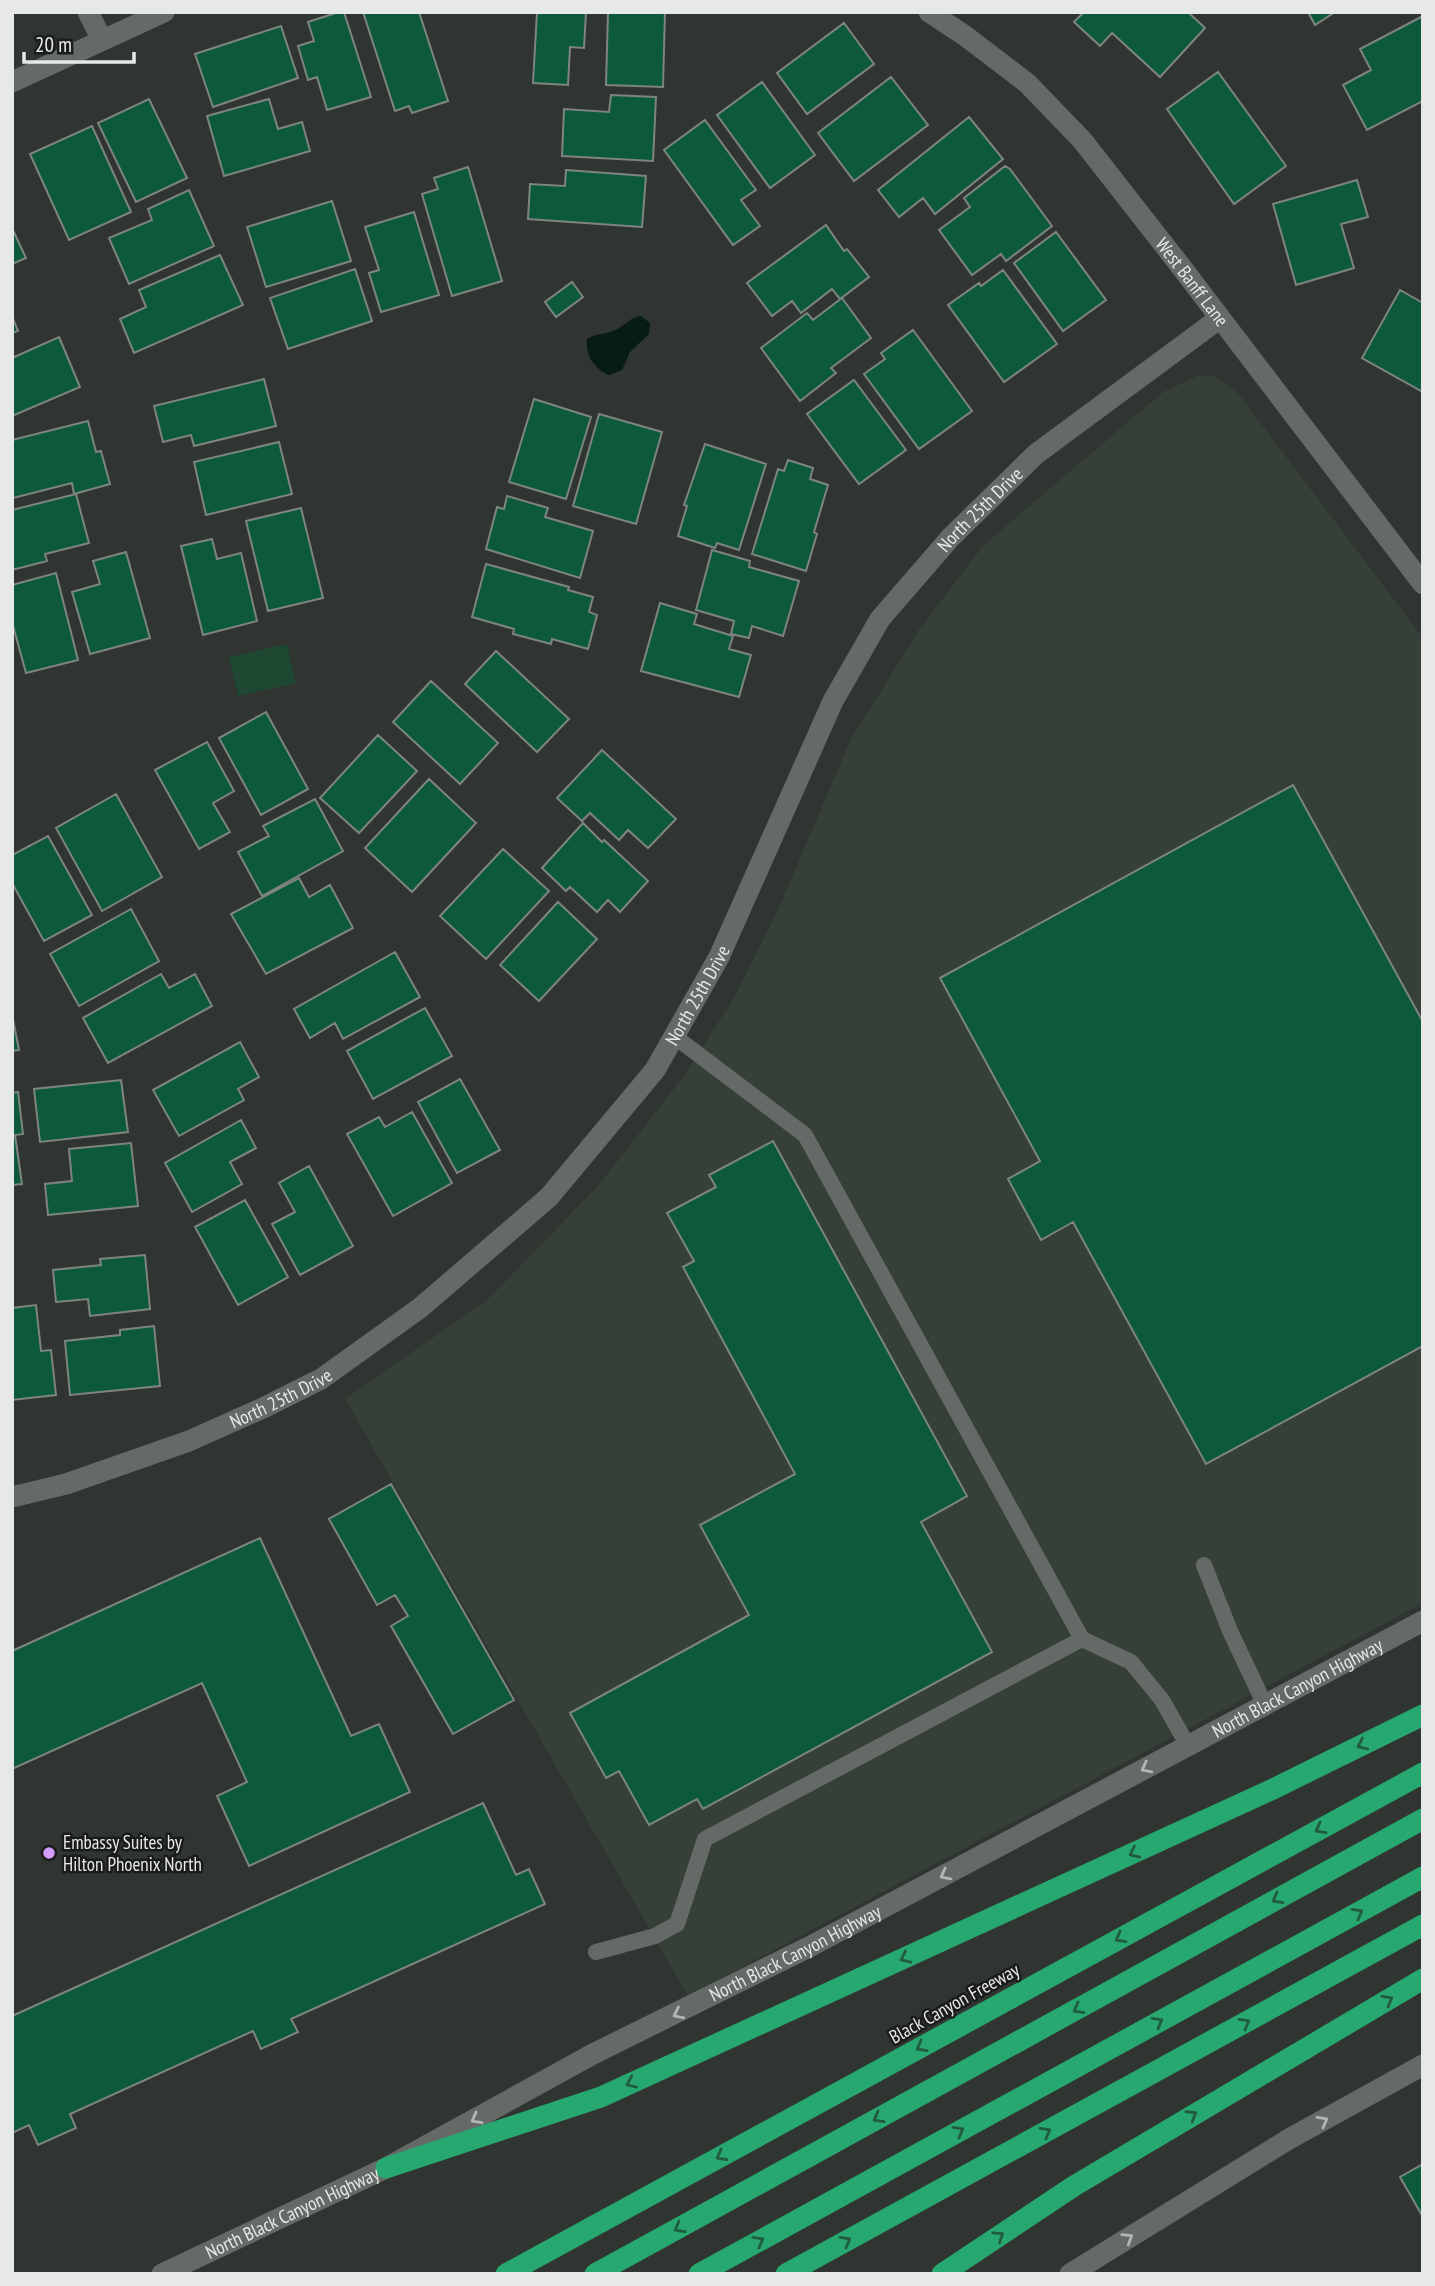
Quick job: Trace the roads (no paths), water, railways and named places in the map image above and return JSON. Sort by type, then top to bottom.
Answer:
[{"type":"highway","points":[[386,2168],[601,2097],[1273,1789],[1423,1715]]},
{"type":"highway","name":"Black Canyon Freeway","points":[[506,2274],[1423,1773]]},
{"type":"highway","points":[[595,2274],[1423,1819]]},
{"type":"highway","points":[[699,2274],[1423,1877]]},
{"type":"highway","points":[[786,2274],[1423,1925]]},
{"type":"highway","points":[[943,2274],[1074,2186],[1423,1979]]},
{"type":"street","points":[[88,12],[102,40]]},
{"type":"street","points":[[12,82],[164,12]]},
{"type":"street","name":"West Banff Lane","points":[[929,12],[1027,83],[1082,140],[1423,584]]},
{"type":"street","name":"North 25th Drive","points":[[12,1497],[65,1484],[189,1441],[321,1379],[420,1308],[549,1197],[655,1070],[719,957],[834,701],[880,619],[951,537],[1036,454],[1220,318]]},
{"type":"street","name":"North Black Canyon Highway","points":[[162,2274],[386,2168],[593,2054],[809,1947],[1423,1621]]},
{"type":"street","points":[[1070,2274],[1289,2139],[1423,2065]]},
{"type":"lane","points":[[674,1036],[805,1135],[1082,1639],[1131,1662],[1162,1700],[1188,1746]]},
{"type":"lane","points":[[1204,1566],[1230,1631],[1265,1705]]},
{"type":"lane","points":[[596,1952],[655,1936],[677,1924],[705,1839],[1082,1639]]},
{"type":"place","name":"Embassy Suites by Hilton Phoenix North","points":[[49,1853]]}]
